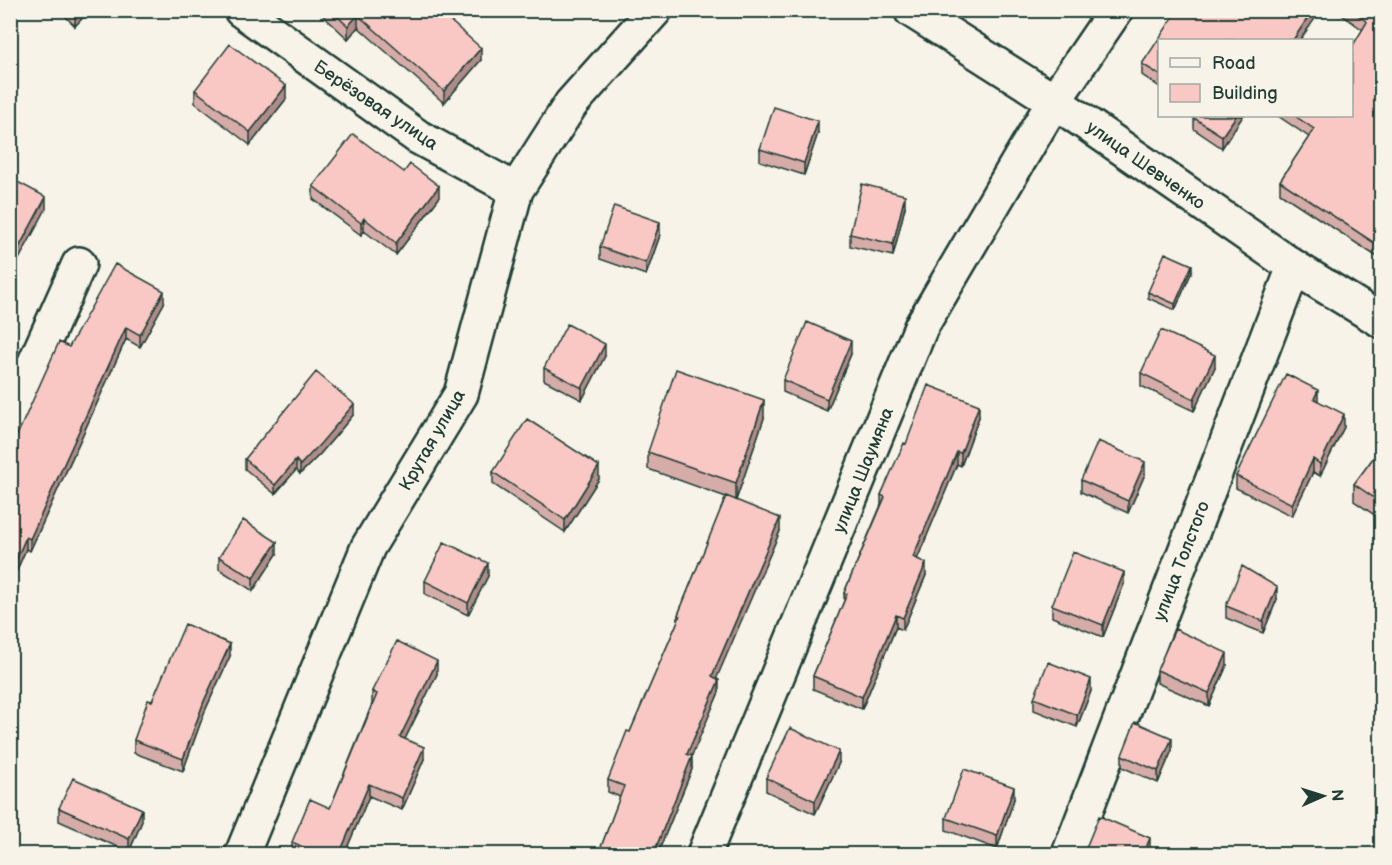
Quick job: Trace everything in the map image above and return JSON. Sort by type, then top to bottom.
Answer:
[{"type":"street","name":"Берёзовая улица","points":[[241,10],[418,138],[516,190]]},
{"type":"street","name":"Крутая улица","points":[[242,855],[368,547],[461,394],[516,190],[571,104],[655,10]]},
{"type":"street","name":"улица Шевченко","points":[[910,10],[1054,101],[1293,267],[1382,321]]},
{"type":"street","name":"улица Шаумяна","points":[[704,855],[921,327],[1054,101],[1116,10]]},
{"type":"street","points":[[10,418],[79,264]]},
{"type":"street","name":"улица Толстого","points":[[1069,855],[1293,267]]},
{"type":"building","points":[[330,10],[438,10],[481,48],[444,91],[358,15],[348,26]]},
{"type":"building","points":[[1178,10],[1313,10],[1294,39],[1159,39]]},
{"type":"building","points":[[1351,10],[1382,10],[1382,248],[1280,181],[1314,129],[1296,117],[1353,117],[1353,45],[1367,22]]},
{"type":"building","points":[[1158,40],[1158,74],[1142,64]]},
{"type":"building","points":[[230,44],[286,86],[250,132],[195,90]]},
{"type":"building","points":[[774,107],[818,121],[804,163],[760,149]]},
{"type":"building","points":[[1194,117],[1235,117],[1222,136]]},
{"type":"building","points":[[353,134],[404,172],[410,164],[439,186],[396,243],[364,218],[361,223],[313,186]]},
{"type":"building","points":[[10,178],[46,197],[10,264]]},
{"type":"building","points":[[862,184],[905,195],[893,244],[850,234]]},
{"type":"building","points":[[614,206],[660,222],[646,263],[600,247]]},
{"type":"building","points":[[1165,253],[1192,265],[1175,304],[1148,292]]},
{"type":"building","points":[[115,264],[164,291],[140,335],[126,327],[30,539],[26,537],[10,574],[10,451],[59,342],[69,347]]},
{"type":"building","points":[[807,322],[851,341],[827,399],[783,380]]},
{"type":"building","points":[[567,324],[605,344],[582,388],[544,368]]},
{"type":"building","points":[[1161,330],[1215,355],[1194,399],[1141,373]]},
{"type":"building","points":[[676,369],[764,400],[736,483],[648,452]]},
{"type":"building","points":[[316,372],[354,404],[300,465],[296,460],[275,485],[245,459]]},
{"type":"building","points":[[1286,374],[1318,390],[1314,399],[1344,414],[1320,464],[1313,459],[1292,504],[1236,476]]},
{"type":"building","points":[[928,385],[979,405],[961,453],[957,452],[913,557],[926,563],[903,618],[896,615],[862,697],[813,676],[847,594],[844,593],[885,497],[881,495],[904,443],[906,444]]},
{"type":"building","points":[[527,419],[599,466],[565,520],[493,472]]},
{"type":"building","points":[[1098,441],[1145,462],[1128,501],[1081,480]]},
{"type":"building","points":[[1382,446],[1382,503],[1354,484]]},
{"type":"building","points":[[726,496],[780,518],[712,676],[719,680],[687,754],[692,756],[653,855],[598,855],[624,786],[608,780],[627,731],[630,732],[680,616],[678,615]]},
{"type":"building","points":[[243,520],[277,542],[253,578],[219,557]]},
{"type":"building","points":[[444,542],[488,563],[468,603],[425,581]]},
{"type":"building","points":[[1073,552],[1124,572],[1103,625],[1052,605]]},
{"type":"building","points":[[1242,566],[1277,587],[1263,621],[1226,606]]},
{"type":"building","points":[[185,624],[230,644],[204,701],[183,759],[134,740],[148,700],[152,701]]},
{"type":"building","points":[[1175,629],[1227,653],[1209,693],[1157,670]]},
{"type":"building","points":[[397,641],[437,661],[400,737],[424,747],[402,798],[369,784],[339,855],[321,855],[292,842],[310,799],[330,808],[377,694],[372,691]]},
{"type":"building","points":[[1048,662],[1091,679],[1077,715],[1034,698]]},
{"type":"building","points":[[1135,722],[1172,738],[1158,771],[1122,755]]},
{"type":"building","points":[[790,728],[839,751],[815,801],[766,778]]},
{"type":"building","points":[[964,769],[1014,787],[997,836],[946,818]]},
{"type":"building","points":[[73,778],[142,809],[129,839],[59,808]]},
{"type":"building","points":[[1099,816],[1150,838],[1143,855],[1083,855]]},
{"type":"building","points":[[102,851],[113,855],[101,855]]}]
